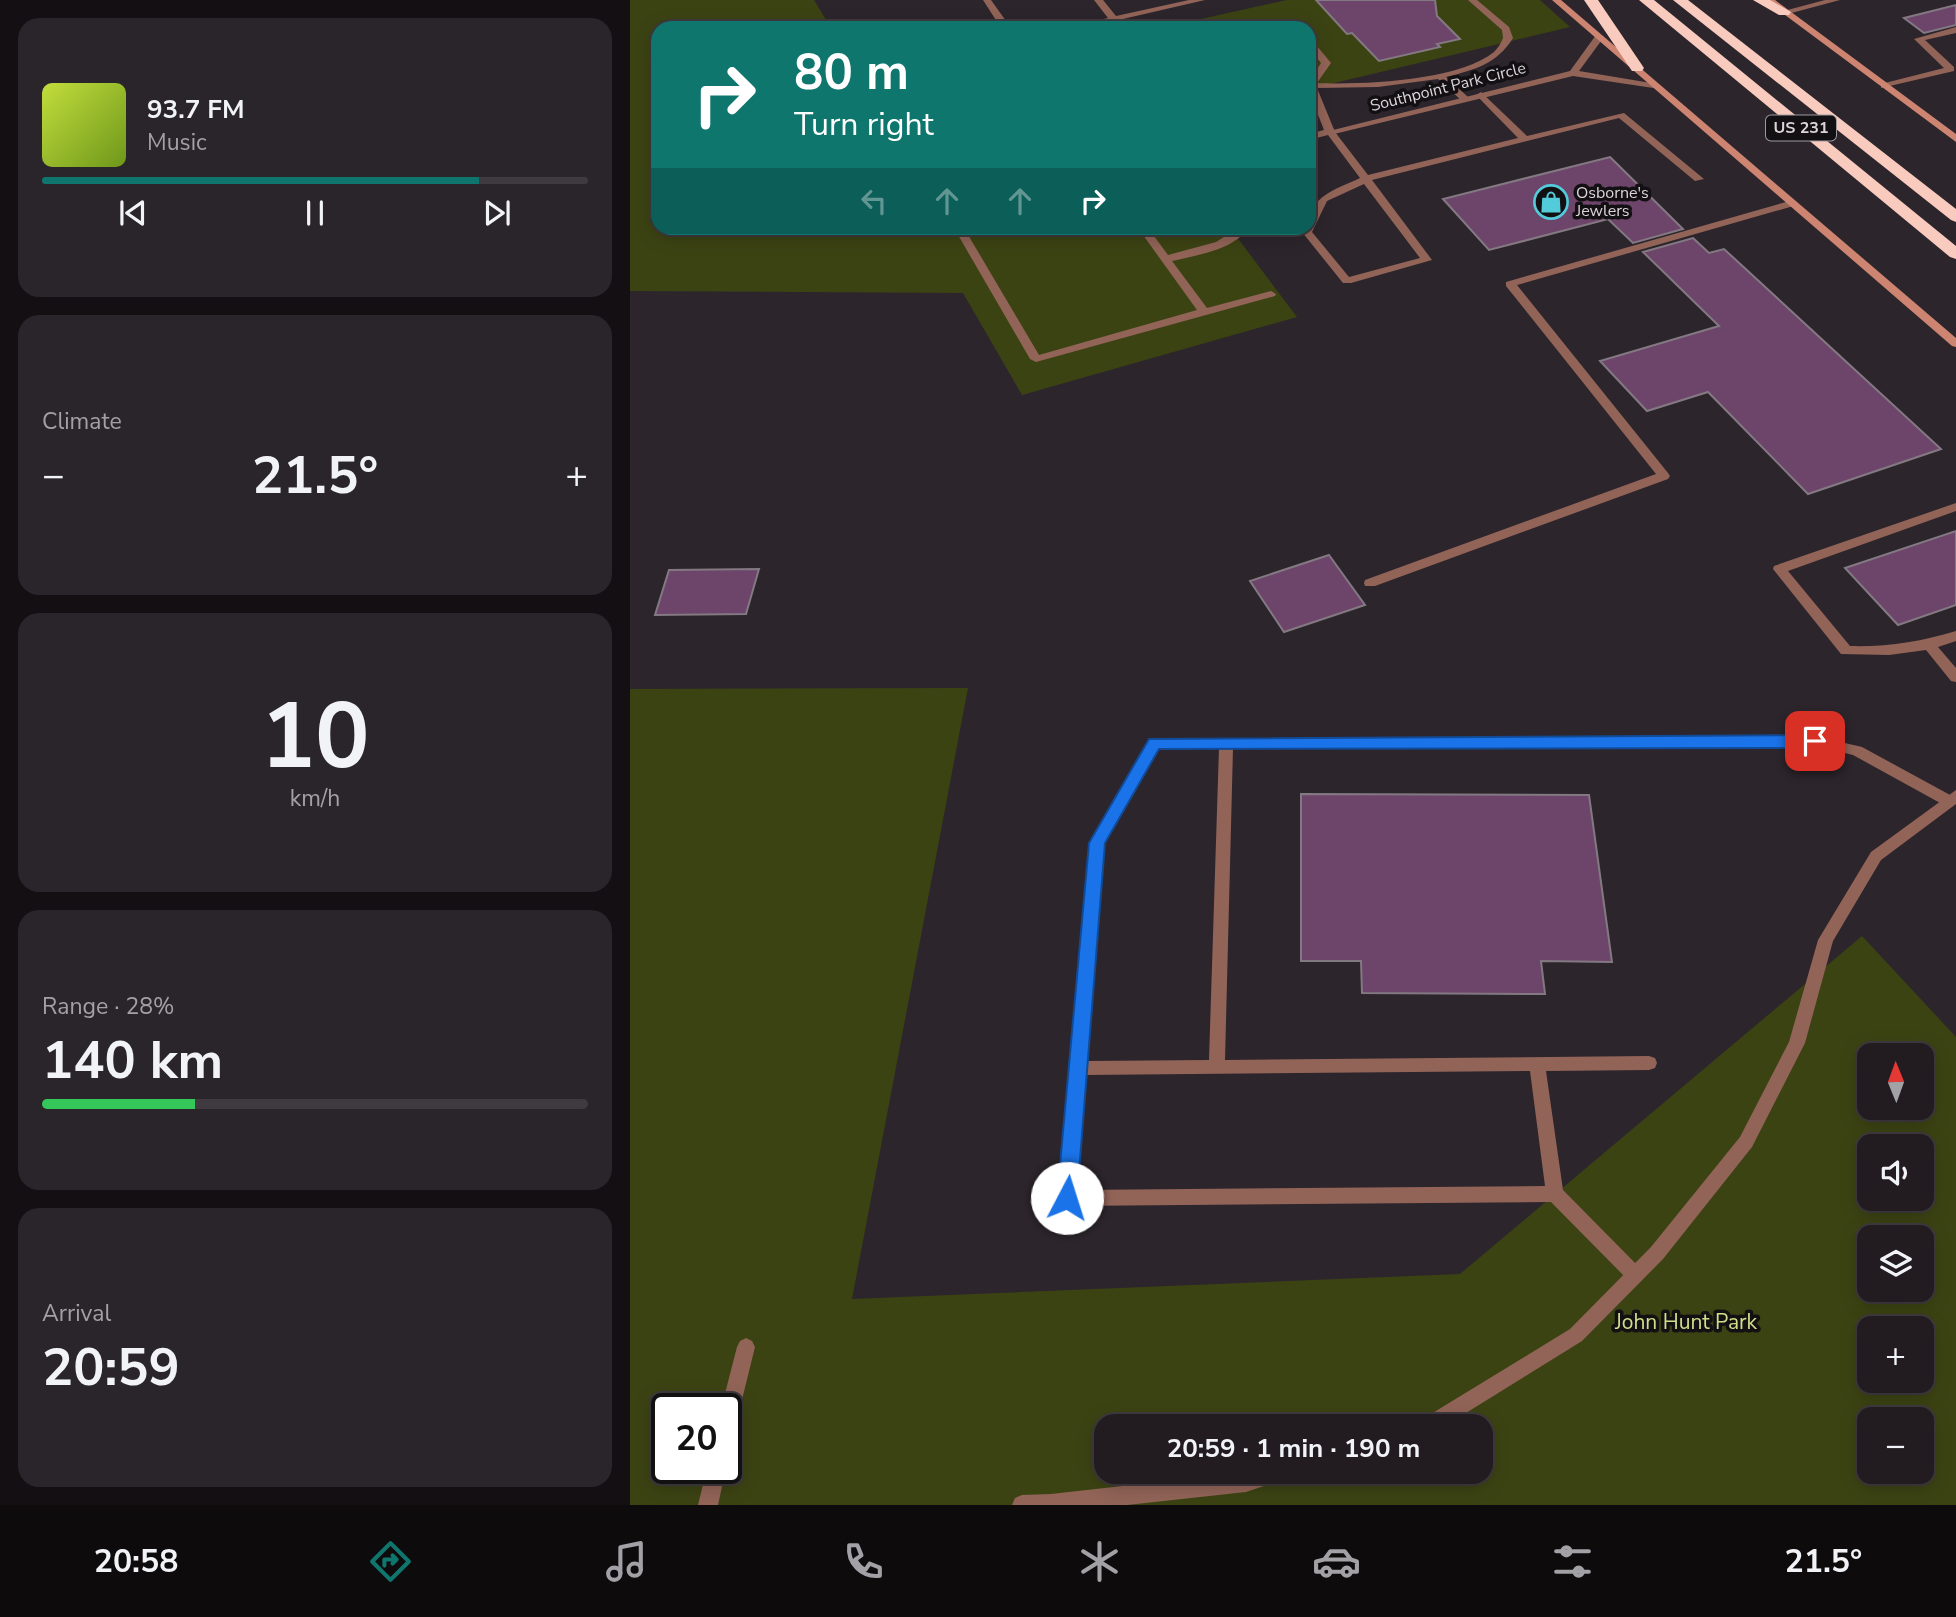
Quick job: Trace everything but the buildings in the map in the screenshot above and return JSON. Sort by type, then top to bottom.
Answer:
[{"type":"highway","points":[[1591,0],[1637,68]]},
{"type":"highway","name":"US 231","points":[[1646,0],[1956,254]]},
{"type":"highway","name":"US 231","points":[[1680,0],[1956,217]]},
{"type":"highway","points":[[1760,0],[1784,12]]},
{"type":"main road","points":[[1556,0],[1956,344]]},
{"type":"main road","points":[[1769,0],[1953,134]]},
{"type":"street","points":[[987,0],[1001,21]]},
{"type":"street","points":[[1098,0],[1114,19]]},
{"type":"street","points":[[1104,21],[1201,0]]},
{"type":"street","points":[[1316,85],[1384,83],[1440,76],[1497,55],[1508,38],[1506,29],[1472,0]]},
{"type":"street","points":[[1784,12],[1836,0]]},
{"type":"street","points":[[1884,86],[1951,69],[1919,39],[1956,30]]},
{"type":"street","points":[[1599,37],[1573,73],[1657,87]]},
{"type":"street","points":[[1316,50],[1326,63],[1316,77]]},
{"type":"street","name":"Southpoint Park Circle","points":[[1316,135],[1573,73]]},
{"type":"street","points":[[1440,76],[1465,99]]},
{"type":"street","points":[[1481,95],[1525,139]]},
{"type":"street","points":[[1309,235],[1347,281],[1427,260],[1330,132],[1316,99]]},
{"type":"street","points":[[1316,215],[1324,199],[1366,179],[1621,115],[1699,179]]},
{"type":"street","points":[[1370,583],[1664,476],[1510,284],[1793,203]]},
{"type":"street","points":[[963,235],[1036,359],[1271,294]]},
{"type":"street","points":[[1148,235],[1204,312]]},
{"type":"street","points":[[1166,259],[1216,245],[1235,235]]},
{"type":"street","points":[[1956,507],[1779,569],[1846,651],[1892,653],[1930,646],[1956,636]]},
{"type":"street","points":[[1930,646],[1956,677]]},
{"type":"street","points":[[1448,1414],[1576,1335],[1657,1253],[1746,1142],[1797,1043],[1826,940],[1877,856],[1951,798],[1857,751],[1815,741],[1155,743],[1097,843],[1067,1198],[1555,1194]]},
{"type":"street","points":[[1217,1067],[1227,743]]},
{"type":"street","points":[[1079,1068],[1649,1063]]},
{"type":"street","points":[[1537,1064],[1555,1194],[1635,1275]]},
{"type":"street","points":[[734,1393],[746,1347]]},
{"type":"street","points":[[708,1505],[713,1484]]},
{"type":"street","points":[[1022,1505],[1228,1484]]},
{"type":"green space","points":[[630,0],[814,0],[827,21],[651,21],[651,235],[1235,235],[1297,317],[1022,395],[963,293],[630,291]]},
{"type":"green space","points":[[1287,0],[1540,0],[1570,27],[1316,87],[1316,21],[1192,21]]},
{"type":"green space","name":"John Hunt Park","points":[[968,688],[852,1299],[1460,1274],[1862,936],[1956,1037],[1956,1505],[630,1505],[630,689]]},
{"type":"place","name":"Osborne's Jewlers","points":[[1551,202]]},
{"type":"route","points":[[1067,1198],[1097,843],[1155,743],[1815,741]]}]
